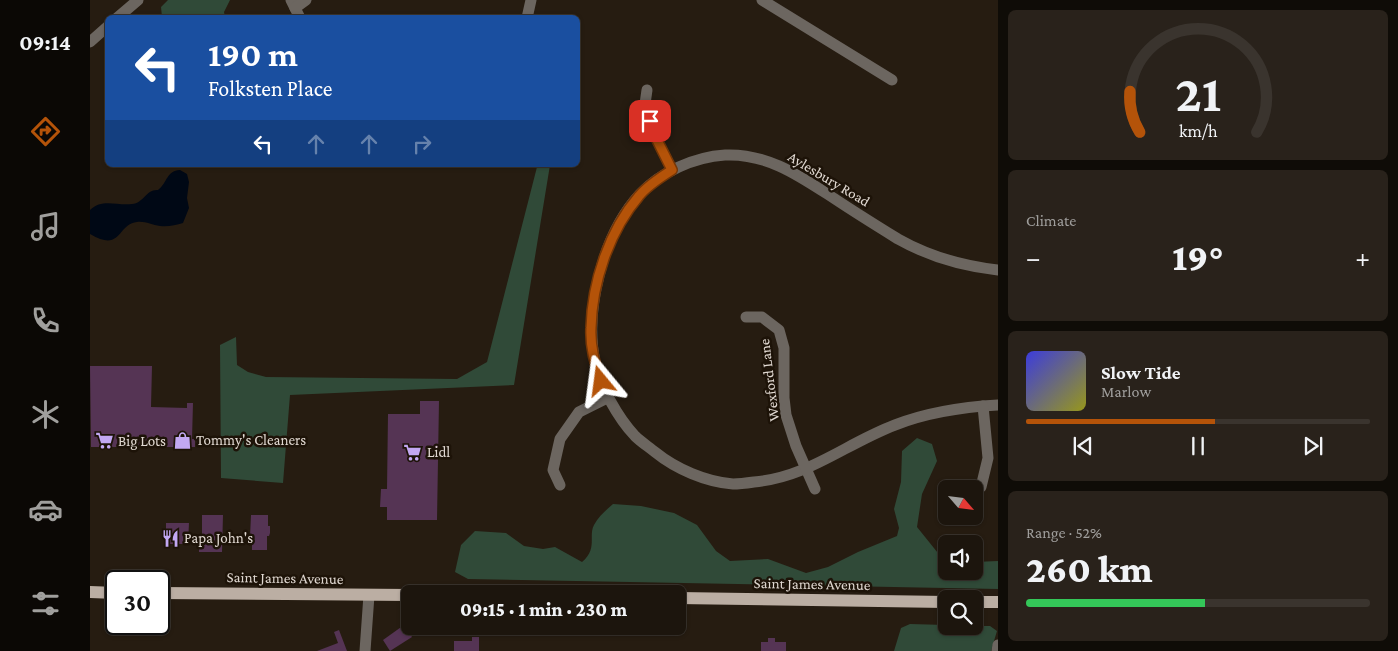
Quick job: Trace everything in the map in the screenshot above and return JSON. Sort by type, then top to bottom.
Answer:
[{"type":"main road","points":[[90,592],[105,593]]},
{"type":"main road","name":"Saint James Avenue","points":[[170,593],[401,595]]},
{"type":"main road","name":"Saint James Avenue","points":[[686,598],[938,602]]},
{"type":"main road","points":[[983,602],[998,602]]},
{"type":"street","points":[[120,15],[138,0]]},
{"type":"street","points":[[295,9],[306,0]]},
{"type":"street","points":[[528,15],[531,0]]},
{"type":"street","points":[[768,2],[892,80]]},
{"type":"street","points":[[92,37],[105,28]]},
{"type":"street","points":[[647,90],[645,104],[656,138],[672,170]]},
{"type":"street","name":"Aylesbury Road","points":[[998,270],[967,266],[934,256],[900,240],[801,177],[763,159],[725,155],[702,159],[672,170],[639,195],[611,241],[594,292],[590,330],[595,364],[607,398],[635,435],[668,462],[704,478],[732,484],[785,477],[806,470],[894,425],[928,414],[998,405]]},
{"type":"street","name":"Wexford Lane","points":[[746,317],[762,318],[779,330],[784,348],[786,415],[796,446],[815,489]]},
{"type":"street","points":[[560,485],[553,470],[560,439],[579,412],[607,398]]},
{"type":"street","points":[[983,406],[988,458],[983,480]]},
{"type":"street","points":[[365,651],[369,595]]},
{"type":"street","points":[[996,651],[998,645]]},
{"type":"green space","points":[[168,0],[230,0],[224,12],[225,15],[162,15],[161,7]]},
{"type":"green space","points":[[537,167],[550,167],[514,385],[290,395],[283,483],[221,478],[220,345],[236,337],[237,365],[248,372],[266,377],[457,379],[487,362]]},
{"type":"green space","points":[[917,438],[932,444],[937,461],[922,494],[917,527],[938,553],[938,580],[983,580],[983,562],[998,561],[998,589],[468,579],[455,572],[461,545],[475,531],[506,533],[524,546],[543,549],[555,547],[582,562],[590,552],[594,525],[600,516],[613,504],[641,506],[674,513],[697,525],[716,551],[730,561],[768,559],[806,573],[828,567],[897,536],[899,528],[894,509],[901,482],[902,451]]},
{"type":"green space","points":[[910,624],[938,625],[938,635],[983,635],[983,626],[990,626],[997,631],[991,651],[894,651],[901,628]]},
{"type":"shaded area","points":[[180,170],[187,174],[189,182],[187,198],[189,208],[183,223],[172,226],[157,226],[137,222],[126,227],[114,239],[108,240],[100,239],[90,234],[90,210],[95,206],[105,203],[136,203],[154,190],[158,190],[172,172]]},
{"type":"building","points":[[90,366],[152,366],[151,407],[187,408],[187,403],[193,403],[192,439],[195,439],[195,447],[91,447]]},
{"type":"building","name":"Lidl","points":[[420,401],[439,401],[437,520],[387,520],[387,507],[380,507],[381,489],[387,489],[388,414],[420,414]]},
{"type":"building","points":[[202,515],[223,515],[222,552],[199,552],[199,543],[202,543]]},
{"type":"building","points":[[251,515],[268,515],[270,533],[267,536],[267,550],[252,550],[252,537],[250,537]]},
{"type":"building","points":[[166,523],[189,523],[188,544],[166,544]]},
{"type":"building","points":[[401,627],[401,635],[411,635],[412,637],[390,651],[383,640]]},
{"type":"building","points":[[339,630],[347,651],[317,651],[338,643],[334,632]]},
{"type":"building","points":[[472,637],[479,637],[479,651],[454,651],[454,641],[472,641]]},
{"type":"building","points":[[768,638],[775,638],[775,642],[786,642],[786,651],[761,651],[761,642],[768,642]]},
{"type":"place","name":"Tommy's Cleaners","points":[[182,440]]},
{"type":"place","name":"Big Lots","points":[[104,441]]},
{"type":"place","name":"Lidl","points":[[413,452]]},
{"type":"place","name":"Papa John's","points":[[170,538]]},
{"type":"route","points":[[601,381],[595,364],[590,330],[594,292],[604,261],[611,241],[639,195],[672,170],[650,121]]}]
